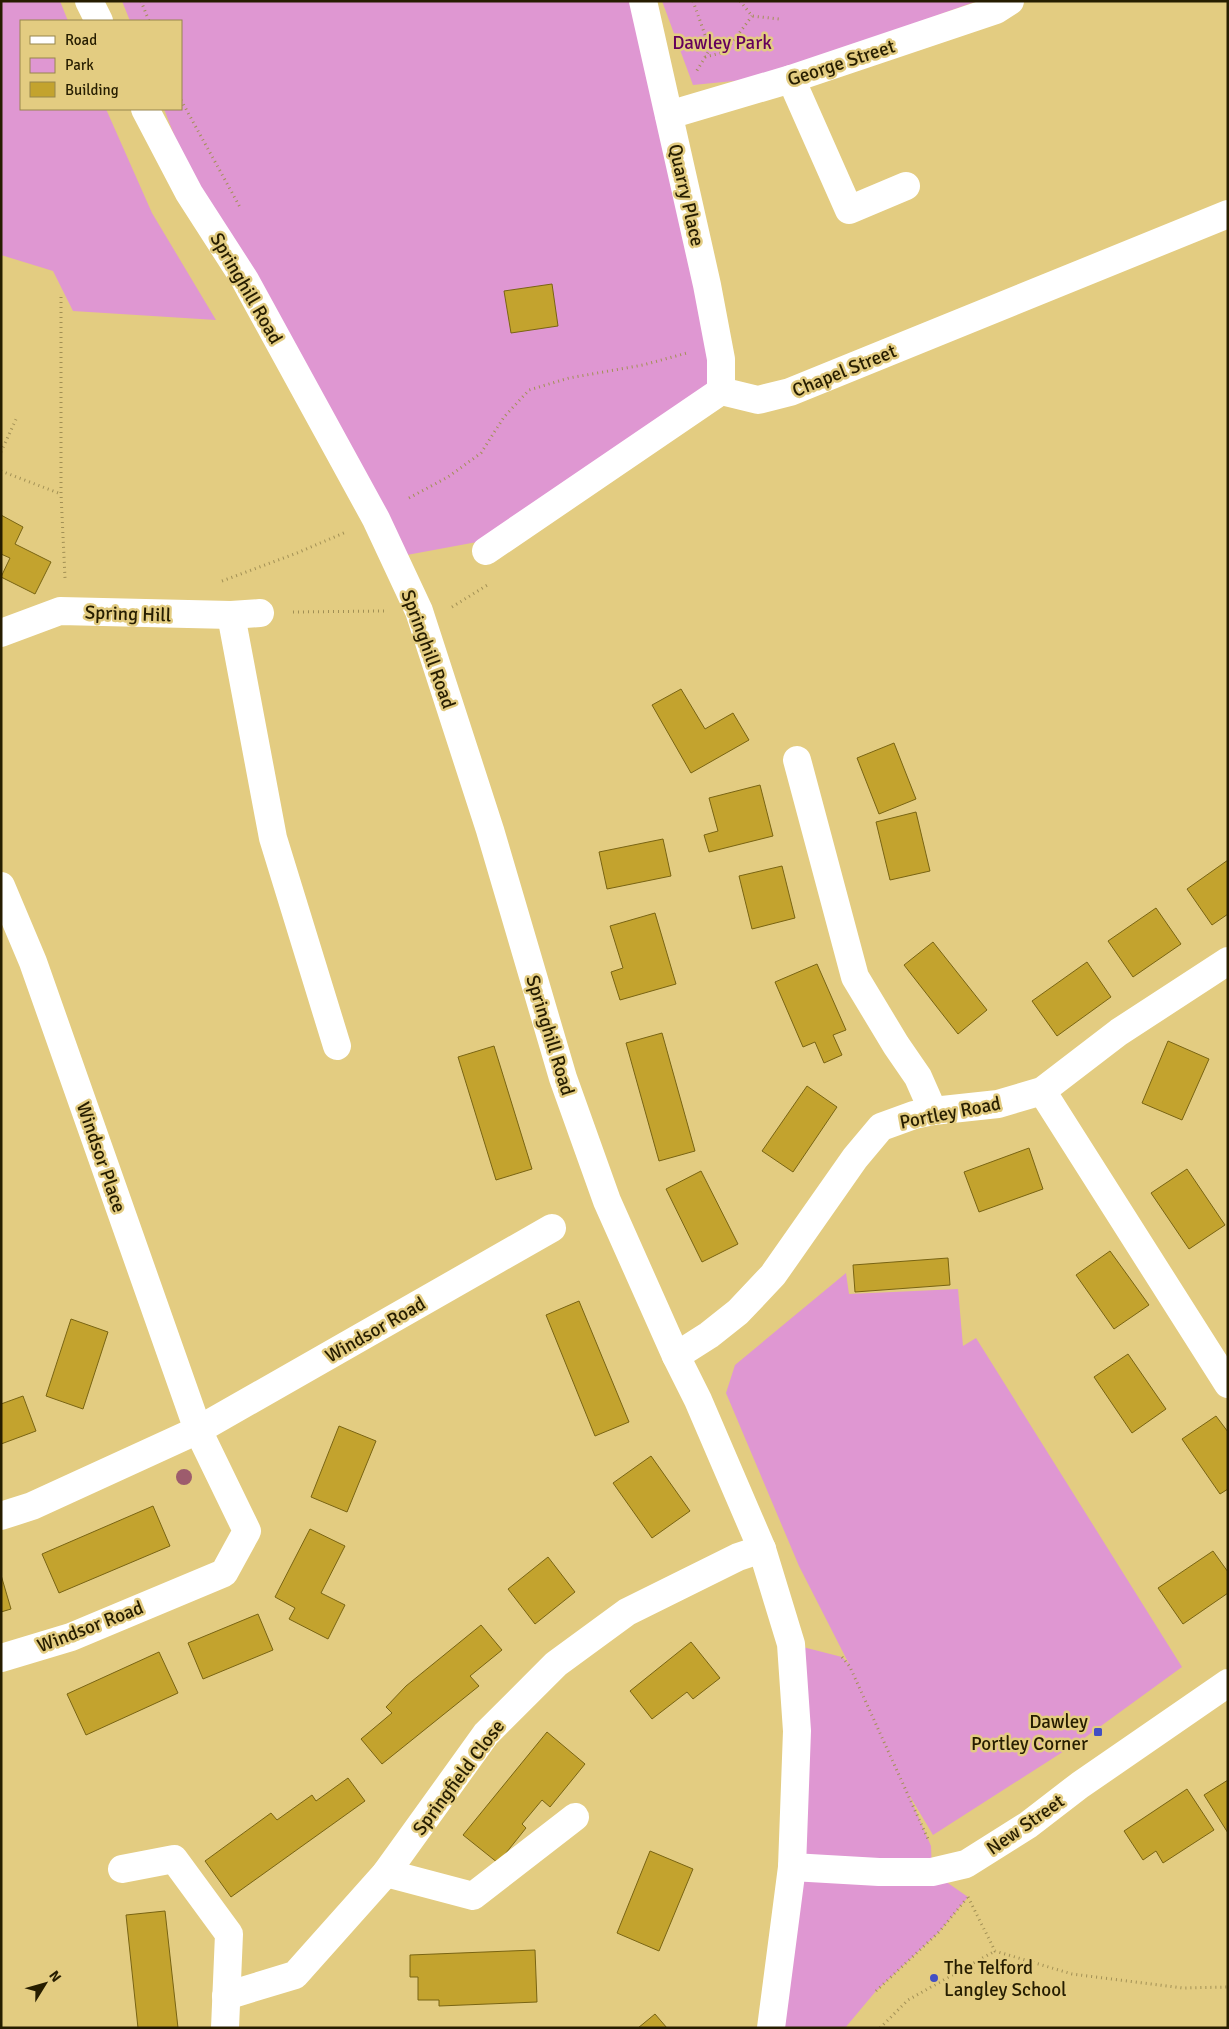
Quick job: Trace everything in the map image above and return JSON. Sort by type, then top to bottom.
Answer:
[{"type":"street","points":[[89,1],[98,20]]},
{"type":"street","name":"Quarry Place","points":[[643,1],[707,285],[721,359],[721,390]]},
{"type":"street","name":"George Street","points":[[669,115],[791,79],[996,10],[1010,1]]},
{"type":"street","points":[[791,79],[849,210],[906,186]]},
{"type":"street","name":"Springhill Road","points":[[146,110],[189,193],[245,280],[376,519],[419,611],[490,830],[563,1078],[607,1202],[676,1356],[698,1400],[762,1548],[791,1644],[798,1731],[792,1867],[771,2028]]},
{"type":"street","name":"Chapel Street","points":[[721,390],[758,400],[790,392],[1228,214]]},
{"type":"street","points":[[486,551],[721,390]]},
{"type":"street","name":"Spring Hill","points":[[1,633],[60,611],[231,615],[260,613]]},
{"type":"street","points":[[231,615],[273,838],[337,1046]]},
{"type":"street","points":[[796,760],[855,977],[896,1045],[918,1077],[933,1111]]},
{"type":"street","name":"Windsor Place","points":[[1,886],[34,962],[198,1430]]},
{"type":"street","name":"Portley Road","points":[[676,1356],[709,1336],[738,1312],[773,1275],[855,1158],[881,1127],[914,1115],[998,1104],[1042,1091],[1119,1032],[1228,961]]},
{"type":"street","points":[[1042,1091],[1228,1384]]},
{"type":"street","name":"Windsor Road","points":[[1,1516],[32,1506],[198,1430],[552,1228]]},
{"type":"street","name":"Windsor Road","points":[[1,1658],[71,1637],[224,1573],[247,1531],[198,1430]]},
{"type":"street","name":"Springfield Close","points":[[226,1996],[295,1974],[386,1872],[486,1734],[556,1664],[627,1612],[738,1557],[762,1548]]},
{"type":"street","name":"New Street","points":[[792,1867],[879,1872],[932,1872],[966,1864],[1028,1825],[1080,1785],[1228,1683]]},
{"type":"street","points":[[386,1872],[473,1896],[575,1817]]},
{"type":"street","points":[[122,1869],[174,1859],[229,1934],[225,2028]]},
{"type":"path","points":[[141,1],[149,20]]},
{"type":"path","points":[[693,1],[710,49],[695,74]]},
{"type":"path","points":[[740,1],[752,16],[779,20]]},
{"type":"path","points":[[705,57],[725,52],[752,16]]},
{"type":"path","points":[[182,102],[241,210]]},
{"type":"path","points":[[61,297],[61,494],[67,611]]},
{"type":"path","points":[[409,498],[448,477],[481,453],[504,417],[528,390],[569,378],[643,365],[718,345]]},
{"type":"path","points":[[1,452],[18,417]]},
{"type":"path","points":[[1,471],[61,494]]},
{"type":"path","points":[[217,582],[297,553],[354,529]]},
{"type":"path","points":[[260,613],[419,611],[454,607],[502,576],[486,551]]},
{"type":"path","points":[[842,1657],[850,1667],[932,1846]]},
{"type":"path","points":[[876,1991],[939,1932],[968,1897],[995,1951]]},
{"type":"path","points":[[880,2028],[908,2000],[995,1951],[1072,1974],[1183,1988],[1228,1987]]},
{"type":"green space","points":[[1,1],[60,1],[68,20],[20,20],[20,110],[106,110],[152,213],[216,320],[73,311],[53,271],[1,255]]},
{"type":"green space","points":[[122,1],[634,1],[659,110],[713,386],[477,542],[396,557],[197,194],[164,110],[182,110],[182,20],[130,20]]},
{"type":"green space","name":"Dawley Park","points":[[662,1],[977,1],[764,78],[693,85]]},
{"type":"green space","points":[[846,1273],[849,1294],[958,1289],[963,1346],[976,1338],[1182,1667],[1083,1739],[933,1835],[908,1793],[931,1846],[932,1872],[968,1897],[939,1932],[876,1991],[845,2028],[771,2028],[791,1644],[842,1657],[849,1664],[799,1566],[726,1393],[735,1365]]},
{"type":"building","points":[[552,284],[558,326],[511,333],[504,291]]},
{"type":"building","points":[[1,515],[23,527],[15,544],[51,562],[35,594],[1,577],[10,558],[1,554]]},
{"type":"building","points":[[681,689],[705,729],[733,713],[749,740],[691,773],[652,705]]},
{"type":"building","points":[[894,743],[916,799],[879,814],[857,758]]},
{"type":"building","points":[[760,785],[773,836],[709,852],[704,835],[718,831],[709,798]]},
{"type":"building","points":[[916,812],[930,871],[890,880],[876,822]]},
{"type":"building","points":[[663,839],[671,876],[607,889],[599,852]]},
{"type":"building","points":[[1228,860],[1228,914],[1212,925],[1187,889]]},
{"type":"building","points":[[782,866],[795,918],[752,929],[739,876]]},
{"type":"building","points":[[1156,908],[1181,944],[1133,977],[1108,941]]},
{"type":"building","points":[[655,913],[676,984],[620,1000],[611,972],[623,968],[610,926]]},
{"type":"building","points":[[933,942],[987,1010],[958,1034],[904,965]]},
{"type":"building","points":[[1087,962],[1111,997],[1057,1036],[1032,1001]]},
{"type":"building","points":[[817,964],[846,1030],[833,1035],[842,1055],[824,1063],[815,1042],[803,1047],[775,982]]},
{"type":"building","points":[[662,1033],[695,1151],[659,1161],[626,1043]]},
{"type":"building","points":[[1168,1041],[1209,1059],[1182,1120],[1142,1103]]},
{"type":"building","points":[[494,1046],[532,1169],[496,1180],[458,1057]]},
{"type":"building","points":[[807,1086],[837,1107],[793,1172],[762,1151]]},
{"type":"building","points":[[1029,1148],[1043,1189],[979,1212],[964,1172]]},
{"type":"building","points":[[1187,1169],[1225,1225],[1189,1249],[1151,1193]]},
{"type":"building","points":[[701,1171],[738,1244],[702,1262],[666,1189]]},
{"type":"building","points":[[1110,1251],[1149,1305],[1114,1329],[1076,1275]]},
{"type":"building","points":[[948,1258],[950,1285],[855,1292],[853,1265]]},
{"type":"building","points":[[579,1301],[629,1422],[595,1436],[546,1315]]},
{"type":"building","points":[[71,1319],[108,1332],[83,1409],[46,1396]]},
{"type":"building","points":[[1128,1354],[1166,1409],[1132,1433],[1094,1377]]},
{"type":"building","points":[[23,1396],[36,1431],[1,1444],[1,1404]]},
{"type":"building","points":[[1216,1416],[1228,1432],[1228,1489],[1220,1494],[1182,1439]]},
{"type":"building","points":[[339,1426],[376,1441],[347,1512],[311,1497]]},
{"type":"building","points":[[651,1456],[690,1511],[652,1538],[613,1483]]},
{"type":"building","points":[[153,1506],[170,1546],[59,1593],[42,1554]]},
{"type":"building","points":[[310,1529],[345,1546],[321,1593],[345,1605],[328,1639],[289,1619],[295,1608],[275,1597]]},
{"type":"building","points":[[1213,1551],[1228,1572],[1228,1593],[1183,1624],[1158,1588]]},
{"type":"building","points":[[548,1557],[575,1592],[535,1624],[508,1589]]},
{"type":"building","points":[[1,1575],[11,1609],[1,1612]]},
{"type":"building","points":[[258,1614],[273,1650],[203,1679],[188,1643]]},
{"type":"building","points":[[481,1625],[502,1650],[470,1676],[479,1686],[382,1764],[361,1739],[392,1713],[386,1707],[406,1686]]},
{"type":"building","points":[[691,1642],[720,1678],[693,1699],[687,1692],[652,1719],[630,1691]]},
{"type":"building","points":[[159,1652],[178,1693],[86,1735],[67,1694]]},
{"type":"building","points":[[547,1732],[585,1764],[550,1807],[542,1800],[522,1824],[526,1828],[498,1863],[463,1835]]},
{"type":"building","points":[[348,1778],[365,1801],[231,1897],[205,1861],[271,1813],[277,1820],[312,1795],[316,1801]]},
{"type":"building","points":[[1228,1780],[1228,1833],[1204,1795]]},
{"type":"building","points":[[1187,1789],[1214,1830],[1163,1863],[1156,1851],[1143,1860],[1124,1831]]},
{"type":"building","points":[[650,1851],[693,1869],[659,1951],[617,1933]]},
{"type":"building","points":[[165,1911],[178,2028],[138,2028],[126,1915]]},
{"type":"building","points":[[535,1950],[537,2002],[439,2006],[439,2000],[418,2000],[418,1977],[410,1977],[410,1955]]},
{"type":"building","points":[[655,2014],[667,2028],[638,2028]]},
{"type":"place","name":"Dawley Portley Corner","points":[[1098,1732]]},
{"type":"place","name":"The Telford Langley School","points":[[934,1978]]}]
